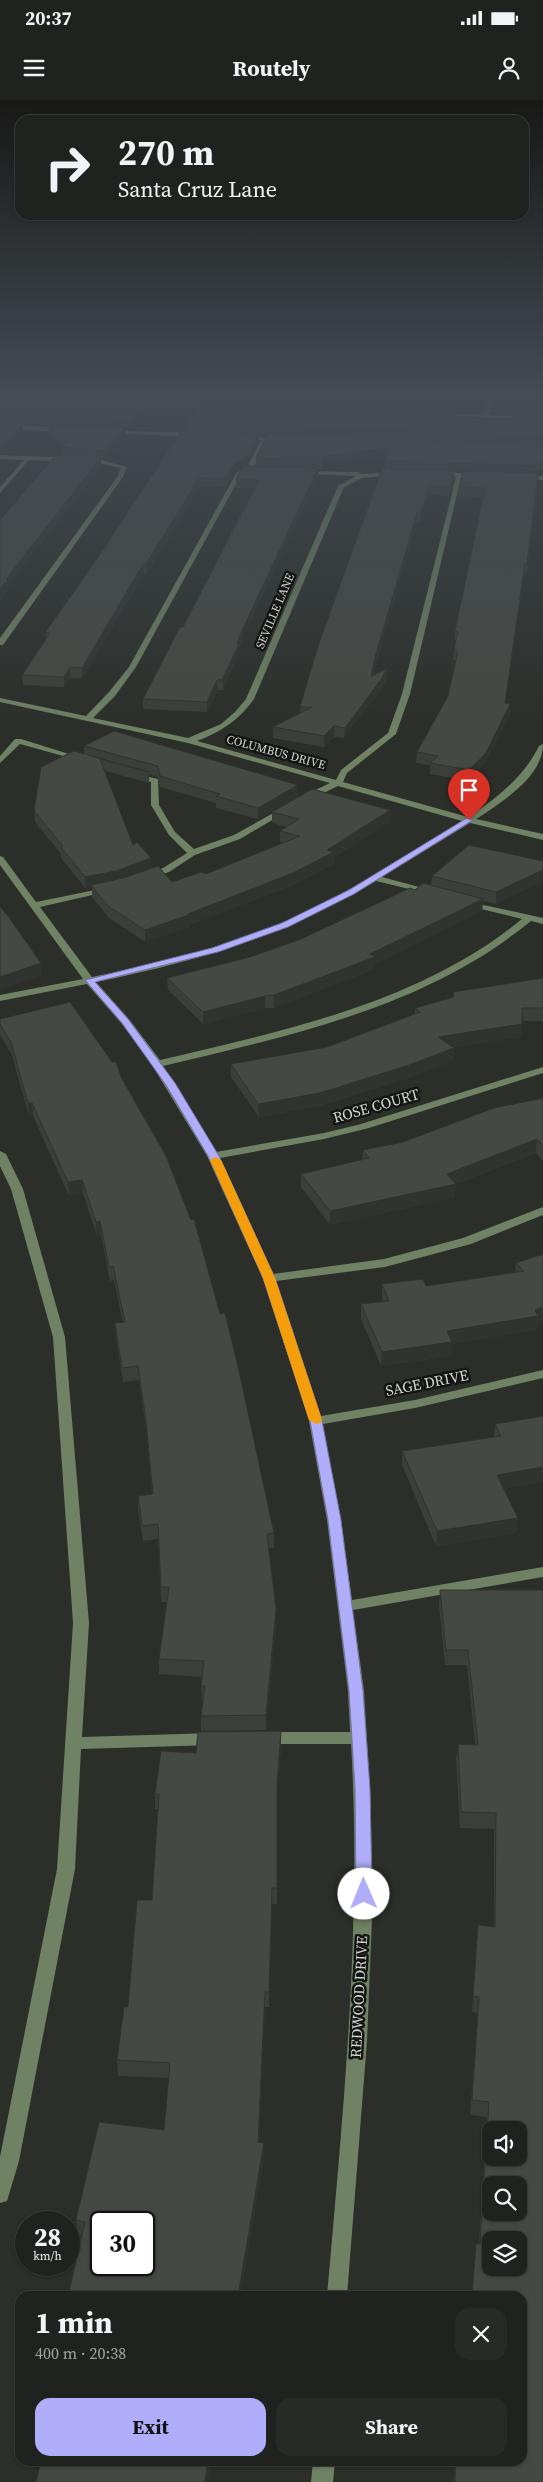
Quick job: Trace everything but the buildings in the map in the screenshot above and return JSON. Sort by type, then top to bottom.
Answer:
[{"type":"street","points":[[0,643],[96,509]]},
{"type":"street","points":[[89,718],[112,694],[132,667],[219,509]]},
{"type":"street","name":"SEVILLE LANE","points":[[189,741],[212,733],[230,723],[242,711],[250,699],[329,509]]},
{"type":"street","points":[[138,880],[166,870],[192,853],[237,837],[312,794],[339,782],[344,772],[392,734],[406,694],[451,509]]},
{"type":"street","name":"COLUMBUS DRIVE","points":[[0,700],[189,741],[469,820],[543,837]]},
{"type":"street","points":[[0,761],[18,741],[90,762]]},
{"type":"street","points":[[0,998],[89,980],[215,950],[285,925],[352,892],[469,820],[518,781],[536,760],[543,746]]},
{"type":"street","points":[[126,772],[155,781],[155,805],[172,833],[192,853]]},
{"type":"street","name":"REDWOOD DRIVE","points":[[0,859],[89,980],[125,1021],[156,1064],[213,1156],[269,1278],[316,1421],[334,1520],[356,1691],[364,1894],[358,2041],[337,2291]]},
{"type":"street","points":[[374,878],[438,895]]},
{"type":"street","points":[[34,906],[120,886]]},
{"type":"street","points":[[456,900],[543,921]]},
{"type":"street","points":[[156,1064],[303,1029],[368,1006],[459,967],[502,940],[529,918]]},
{"type":"street","name":"ROSE COURT","points":[[213,1156],[324,1136],[365,1126],[543,1070]]},
{"type":"street","points":[[0,1154],[17,1190],[59,1337],[82,1623],[66,1869],[9,2161],[0,2194]]},
{"type":"street","points":[[269,1278],[385,1262],[467,1241],[543,1211]]},
{"type":"street","name":"SAGE DRIVE","points":[[316,1421],[415,1404],[543,1374]]},
{"type":"street","points":[[345,1606],[543,1572]]},
{"type":"street","points":[[247,1738],[359,1738]]},
{"type":"street","points":[[74,1743],[228,1739]]},
{"type":"street","points":[[322,2482],[324,2466]]},
{"type":"slow traffic","points":[[215,1160],[269,1278],[316,1420]]},
{"type":"route","points":[[364,1894],[362,1789],[356,1691],[334,1520],[316,1421],[269,1278],[213,1156],[171,1085],[125,1021],[89,980],[215,950],[285,925],[352,892],[469,820]]}]
